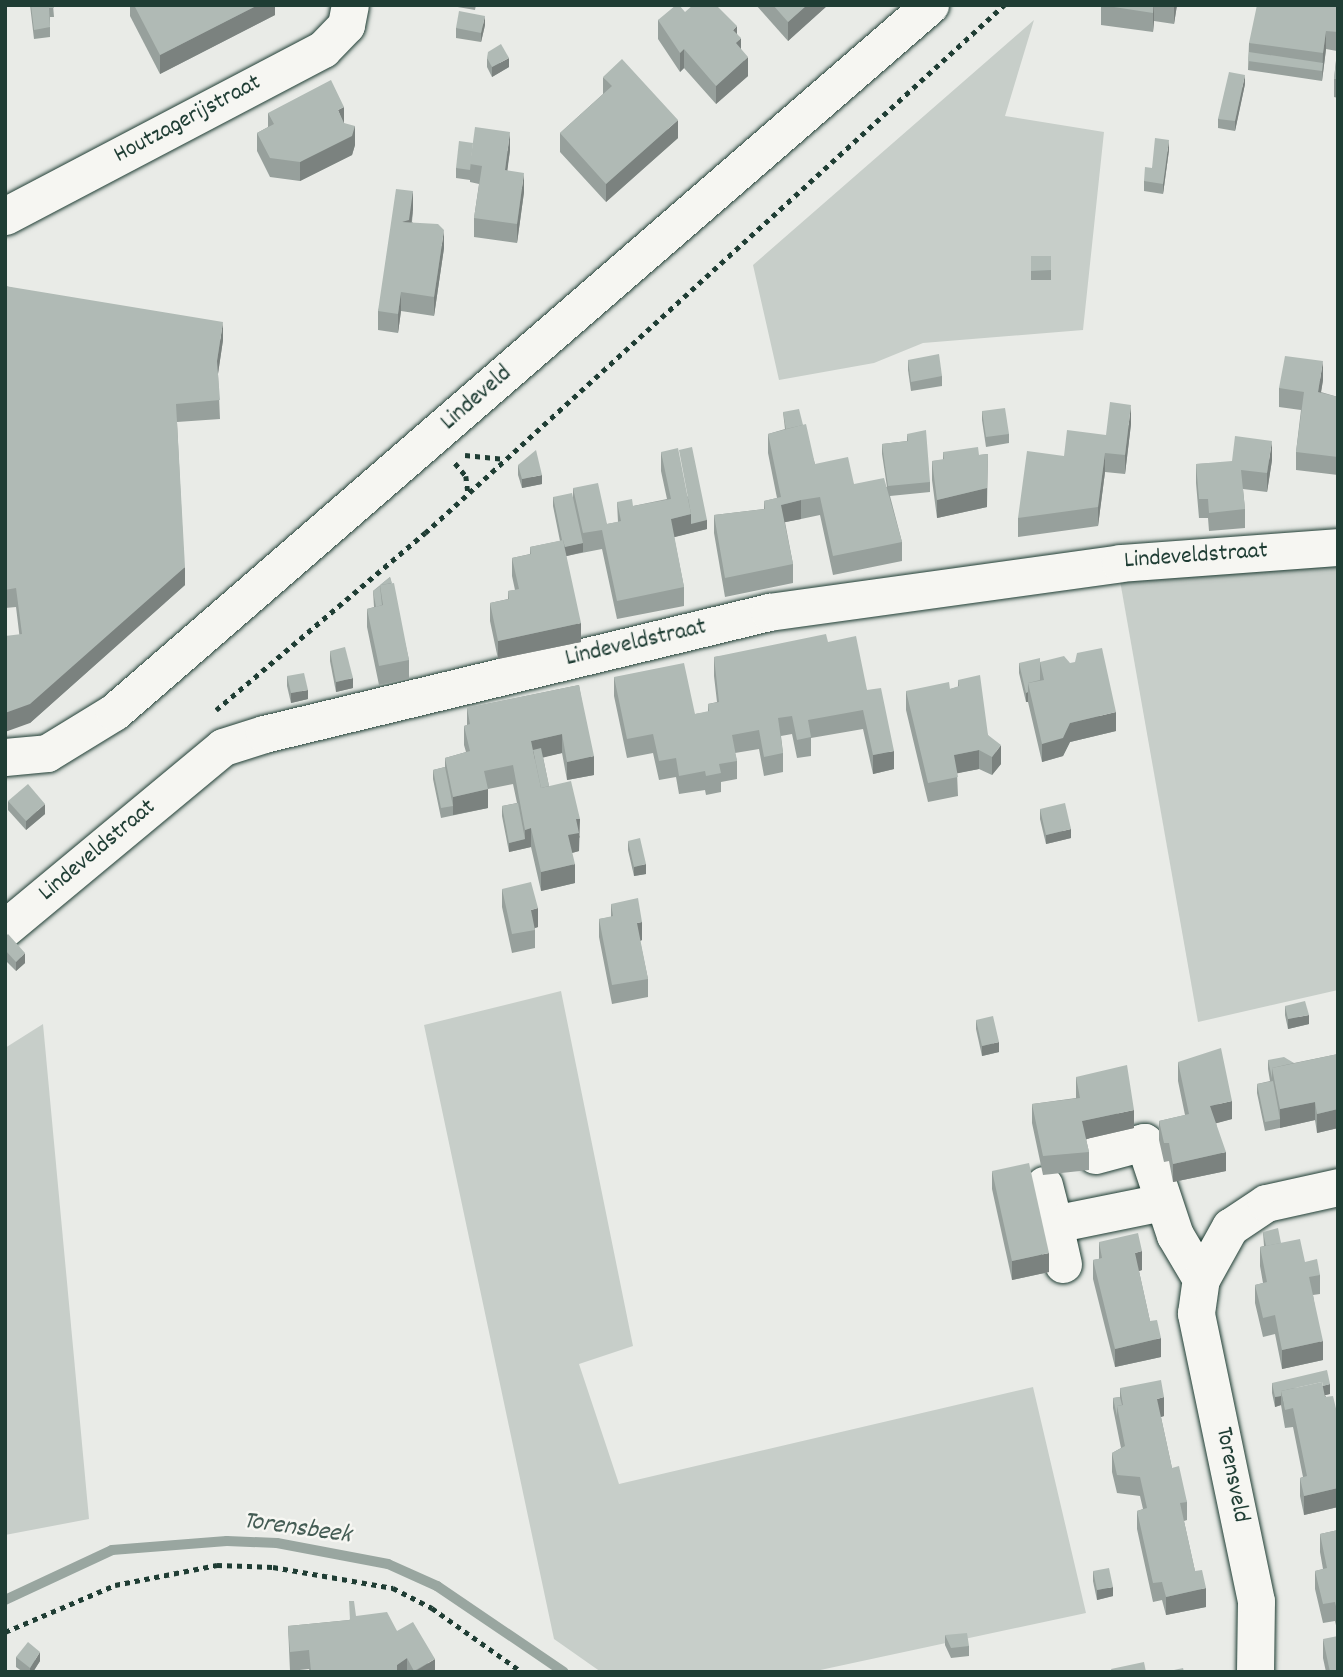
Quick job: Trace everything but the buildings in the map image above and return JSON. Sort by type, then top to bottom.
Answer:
[{"type":"street","name":"Houtzagerijstraat","points":[[5,216],[323,49],[345,25],[350,5]]},
{"type":"street","name":"Lindeveld","points":[[5,757],[47,753],[114,712],[930,5]]},
{"type":"street","name":"Lindeveldstraat","points":[[5,928],[223,747],[264,734],[769,612],[1120,563],[1338,547]]},
{"type":"street","points":[[1095,1155],[1144,1142],[1175,1235],[1201,1279]]},
{"type":"street","points":[[1044,1185],[1063,1264]]},
{"type":"street","name":"Torensveld","points":[[1255,1672],[1256,1601],[1196,1313],[1201,1279],[1230,1227],[1266,1203],[1338,1187]]},
{"type":"street","points":[[1054,1224],[1163,1202]]},
{"type":"path","points":[[205,720],[468,493],[1004,5]]},
{"type":"path","points":[[452,460],[466,476],[468,493]]},
{"type":"path","points":[[5,1632],[115,1585],[217,1565],[273,1567],[393,1588],[432,1608],[522,1672]]},
{"type":"shaded area","points":[[1034,20],[1005,116],[1104,132],[1083,330],[923,343],[874,363],[779,380],[753,265]]},
{"type":"shaded area","points":[[1338,558],[1338,990],[1198,1022],[1119,575]]},
{"type":"shaded area","points":[[561,991],[633,1346],[579,1364],[619,1484],[1033,1387],[1086,1613],[811,1672],[601,1672],[554,1639],[424,1025]]},
{"type":"shaded area","points":[[43,1024],[89,1519],[5,1535],[5,1048]]},
{"type":"waterway","name":"Torensbeek","points":[[5,1600],[112,1550],[227,1541],[277,1543],[388,1564],[437,1586],[564,1672]]}]
